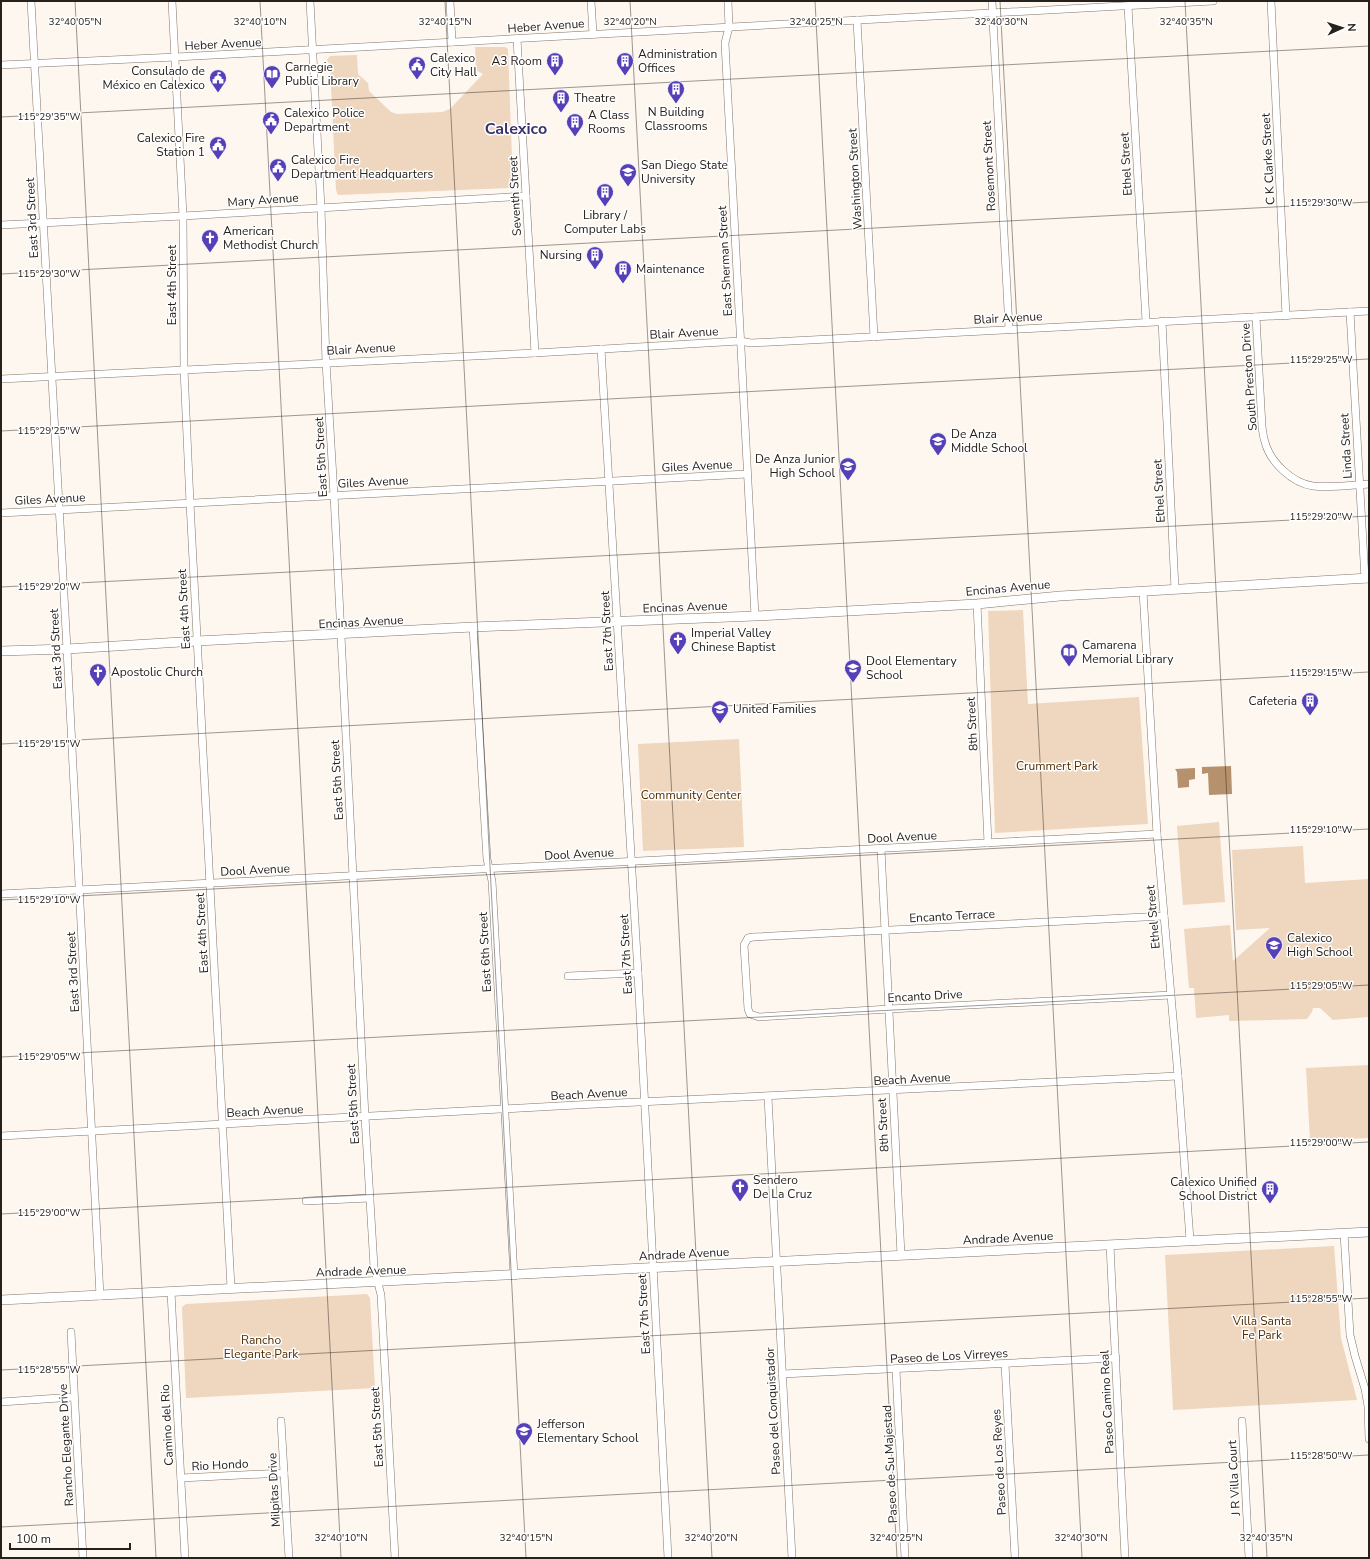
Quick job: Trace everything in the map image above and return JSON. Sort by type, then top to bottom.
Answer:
[{"type":"street","name":"East 3rd Street","points":[[31,1],[80,889],[100,1296]]},
{"type":"street","name":"East 4th Street","points":[[172,1],[183,216],[184,369],[190,503],[231,1288]]},
{"type":"street","name":"East 5th Street","points":[[310,1],[321,208],[326,362],[365,1117],[374,1267],[381,1303],[394,1558]]},
{"type":"street","points":[[450,1],[452,42]]},
{"type":"street","points":[[591,1],[593,34]]},
{"type":"street","name":"East Sherman Street","points":[[728,1],[730,27],[725,43],[755,616]]},
{"type":"street","name":"Rosemont Street","points":[[992,1],[1009,329]]},
{"type":"street","name":"Heber Avenue","points":[[1,65],[313,50],[1213,1]]},
{"type":"street","name":"C K Clarke Street","points":[[1271,1],[1286,316]]},
{"type":"street","name":"Ethel Street","points":[[1128,6],[1146,322]]},
{"type":"street","name":"Washington Street","points":[[857,20],[874,337]]},
{"type":"street","name":"Seventh Street","points":[[517,39],[535,353]]},
{"type":"street","name":"Mary Avenue","points":[[1,225],[526,196]]},
{"type":"street","name":"Blair Avenue","points":[[1,379],[535,353],[740,341],[752,343],[874,337],[1369,311]]},
{"type":"street","name":"Linda Street","points":[[1350,312],[1367,578]]},
{"type":"street","name":"South Preston Drive","points":[[1256,317],[1262,426],[1265,443],[1272,458],[1282,469],[1305,484],[1314,486],[1369,484]]},
{"type":"street","name":"Ethel Street","points":[[1162,321],[1175,589]]},
{"type":"street","name":"East 7th Street","points":[[601,349],[638,973],[668,1558]]},
{"type":"street","name":"Giles Avenue","points":[[1,512],[747,474]]},
{"type":"street","name":"Encinas Avenue","points":[[1,651],[67,649],[197,641],[618,621],[755,616],[978,604],[1060,596],[1367,578]]},
{"type":"street","name":"Ethel Street","points":[[1143,591],[1157,834],[1178,1076],[1190,1240]]},
{"type":"street","name":"8th Street","points":[[978,604],[988,843]]},
{"type":"street","name":"East 6th Street","points":[[473,628],[488,859],[492,881],[514,1276]]},
{"type":"street","name":"Dool Avenue","points":[[1,894],[1157,834]]},
{"type":"street","name":"8th Street","points":[[881,849],[901,1255]]},
{"type":"street","name":"Encanto Terrace","points":[[744,945],[748,938],[753,937],[1164,916]]},
{"type":"street","name":"Encanto Drive","points":[[744,945],[748,1009],[750,1014],[759,1017],[1171,995]]},
{"type":"street","points":[[568,976],[638,973]]},
{"type":"street","name":"Beach Avenue","points":[[1,1136],[91,1130],[1178,1076]]},
{"type":"street","points":[[768,1097],[777,1262]]},
{"type":"street","points":[[306,1201],[370,1198]]},
{"type":"street","name":"Andrade Avenue","points":[[1,1300],[231,1288],[514,1276],[652,1267],[1369,1232]]},
{"type":"street","points":[[1344,1233],[1350,1335],[1365,1389],[1368,1406],[1369,1439]]},
{"type":"street","name":"Paseo Camino Real","points":[[1110,1245],[1126,1558]]},
{"type":"street","name":"Paseo del Conquistador","points":[[777,1262],[792,1558]]},
{"type":"street","name":"Camino del Rio","points":[[171,1292],[185,1558]]},
{"type":"street","name":"Rancho Elegante Drive","points":[[71,1332],[83,1558]]},
{"type":"street","name":"Paseo de Los Virreyes","points":[[782,1374],[1116,1358]]},
{"type":"street","name":"Paseo de Los Reyes","points":[[1006,1364],[1016,1558]]},
{"type":"street","name":"Paseo de Su Majestad","points":[[896,1369],[905,1558]]},
{"type":"street","points":[[1,1402],[74,1397]]},
{"type":"street","name":"Milpitas Drive","points":[[281,1421],[289,1558]]},
{"type":"street","name":"J R Villa Court","points":[[1242,1421],[1249,1558]]},
{"type":"street","name":"Rio Hondo","points":[[181,1478],[284,1473]]},
{"type":"green space","points":[[475,47],[505,47],[508,49],[513,185],[510,188],[338,195],[336,190],[330,66],[327,60],[330,56],[357,55],[358,74],[368,83],[369,91],[391,112],[397,114],[442,112],[450,109],[483,74],[476,70]]},
{"type":"green space","name":"Crummert Park","points":[[1023,610],[1028,704],[1139,697],[1148,824],[995,833],[988,611]]},
{"type":"green space","name":"Community Center","points":[[739,739],[744,847],[643,851],[638,744]]},
{"type":"green space","points":[[1219,822],[1225,902],[1183,905],[1177,826]]},
{"type":"green space","points":[[1303,846],[1305,883],[1369,879],[1369,1017],[1333,1020],[1320,1008],[1313,1008],[1307,1019],[1229,1021],[1229,1015],[1196,1018],[1194,988],[1189,988],[1184,929],[1230,925],[1233,961],[1270,928],[1236,930],[1232,850]]},
{"type":"green space","points":[[1369,1065],[1369,1138],[1310,1141],[1306,1068]]},
{"type":"green space","name":"Villa Santa Fe Park","points":[[1334,1246],[1341,1338],[1357,1400],[1173,1410],[1165,1255]]},
{"type":"green space","name":"Rancho Elegante Park","points":[[367,1294],[370,1298],[375,1388],[186,1398],[182,1307],[186,1304]]},
{"type":"shaded area","points":[[1231,766],[1232,794],[1209,795],[1208,773],[1202,774],[1202,767]]},
{"type":"shaded area","points":[[1195,768],[1195,779],[1189,780],[1189,787],[1178,788],[1177,772],[1175,769]]},
{"type":"place","name":"A3 Room","points":[[555,76]]},
{"type":"place","name":"Administration Offices","points":[[625,76]]},
{"type":"place","name":"Calexico City Hall","points":[[417,80]]},
{"type":"place","name":"Carnegie Public Library","points":[[272,89]]},
{"type":"place","name":"Consulado de México en Calexico","points":[[218,93]]},
{"type":"place","name":"N Building Classrooms","points":[[676,104]]},
{"type":"place","name":"Theatre","points":[[561,113]]},
{"type":"place","name":"Calexico Police Department","points":[[271,135]]},
{"type":"place","name":"A Class Rooms","points":[[575,137]]},
{"type":"place","name":"Calexico Fire Station 1","points":[[218,160]]},
{"type":"place","name":"Calexico Fire Department Headquarters","points":[[278,182]]},
{"type":"place","name":"San Diego State University","points":[[628,187]]},
{"type":"place","name":"Library / Computer Labs","points":[[605,207]]},
{"type":"place","name":"American Methodist Church","points":[[210,253]]},
{"type":"place","name":"Nursing","points":[[595,270]]},
{"type":"place","name":"Maintenance","points":[[623,284]]},
{"type":"place","name":"De Anza Middle School","points":[[938,456]]},
{"type":"place","name":"De Anza Junior High School","points":[[848,481]]},
{"type":"place","name":"Imperial Valley Chinese Baptist","points":[[678,655]]},
{"type":"place","name":"Camarena Memorial Library","points":[[1069,667]]},
{"type":"place","name":"Dool Elementary School","points":[[853,683]]},
{"type":"place","name":"Apostolic Church","points":[[98,687]]},
{"type":"place","name":"Cafeteria","points":[[1310,716]]},
{"type":"place","name":"United Families","points":[[720,724]]},
{"type":"place","name":"Calexico High School","points":[[1274,960]]},
{"type":"place","name":"Sendero De La Cruz","points":[[740,1202]]},
{"type":"place","name":"Calexico Unified School District","points":[[1270,1204]]},
{"type":"place","name":"Jefferson Elementary School","points":[[524,1446]]},
{"type":"district","name":"Calexico","points":[[516,129]]}]
